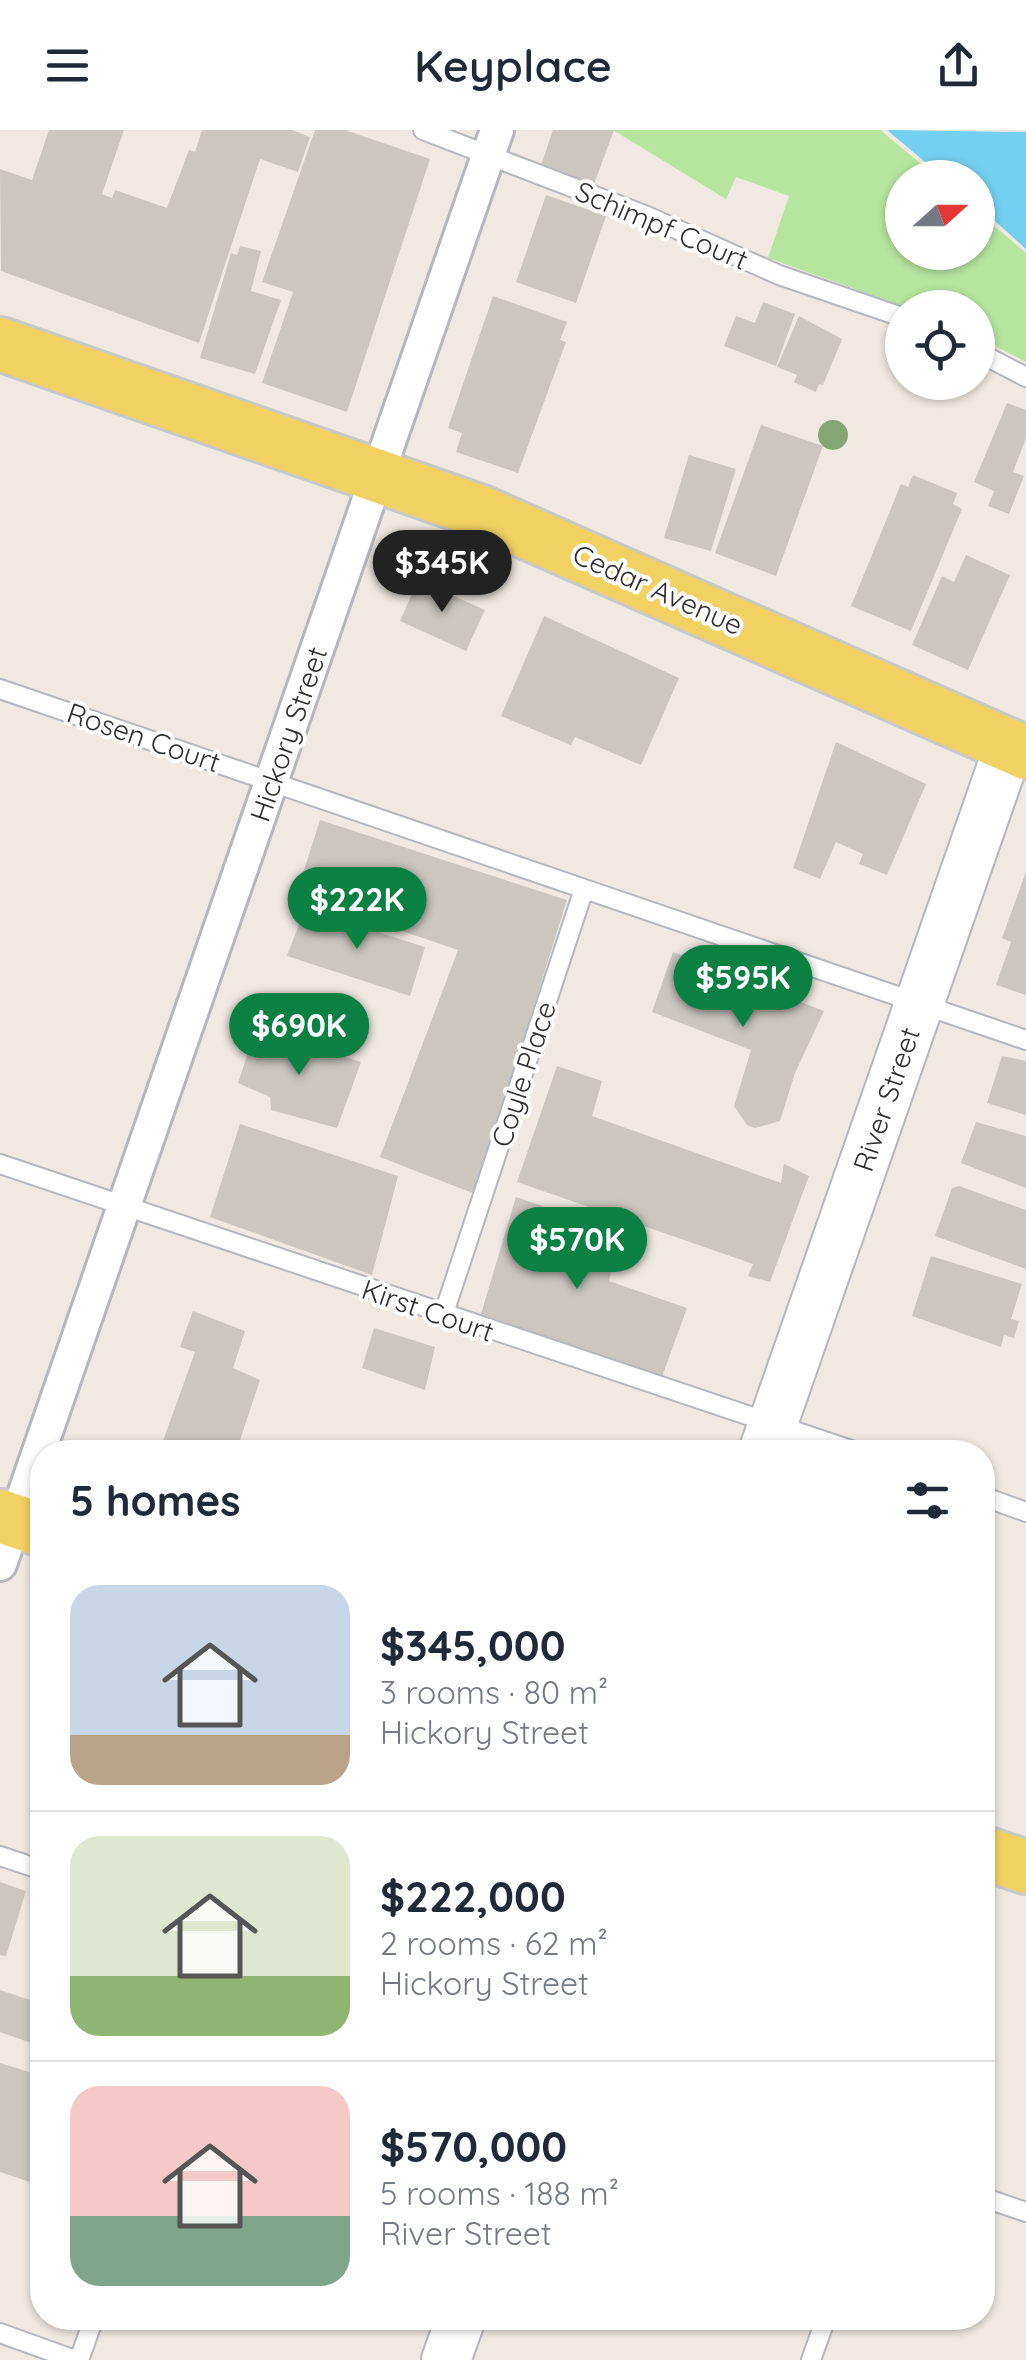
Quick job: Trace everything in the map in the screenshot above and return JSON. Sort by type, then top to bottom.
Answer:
[{"type":"main road","name":"Cedar Avenue","points":[[0,344],[378,474],[581,554],[1018,749]]},
{"type":"main road","name":"River Street","points":[[769,1438],[919,1004],[1018,749]]},
{"type":"main road","points":[[995,1856],[1026,1867]]},
{"type":"main road","points":[[446,2360],[457,2330]]},
{"type":"street","name":"Hickory Street","points":[[45,1440],[493,141]]},
{"type":"street","name":"Hickory Street","points":[[14,1533],[30,1485]]},
{"type":"lane","name":"Schimpf Court","points":[[423,130],[493,141],[779,275],[885,311]]},
{"type":"lane","points":[[995,360],[1026,376]]},
{"type":"lane","name":"Rosen Court","points":[[0,688],[1026,1040]]},
{"type":"lane","name":"Coyle Place","points":[[443,1316],[584,888]]},
{"type":"lane","name":"Kirst Court","points":[[0,1164],[443,1316],[769,1438]]},
{"type":"lane","points":[[995,1501],[1026,1512]]},
{"type":"lane","points":[[0,1856],[30,1866]]},
{"type":"lane","points":[[995,2202],[1026,2212]]},
{"type":"lane","points":[[0,2334],[77,2360],[89,2330]]},
{"type":"lane","points":[[811,2360],[822,2330]]},
{"type":"green space","points":[[613,130],[880,130],[916,160],[885,160],[885,270],[995,270],[995,227],[1026,253],[1026,362],[995,346],[995,290],[885,290],[885,300],[768,258],[789,196],[736,177],[726,199]]},
{"type":"water","points":[[887,130],[1026,132],[1026,249],[995,221],[995,160],[923,160]]},
{"type":"building","points":[[49,130],[124,130],[102,194],[112,198],[115,190],[167,208],[189,150],[195,152],[202,130],[292,130],[310,137],[298,172],[260,159],[199,343],[1,271],[0,169],[32,180]]},
{"type":"building","points":[[315,130],[345,130],[430,159],[347,412],[262,383],[293,292],[262,282]]},
{"type":"building","points":[[553,130],[614,130],[594,184],[541,165]]},
{"type":"building","points":[[546,195],[606,216],[576,303],[516,282]]},
{"type":"building","points":[[240,246],[261,251],[251,291],[281,300],[255,374],[200,358],[231,253],[237,255]]},
{"type":"building","points":[[493,296],[567,322],[560,340],[566,342],[518,473],[456,452],[462,433],[448,428]]},
{"type":"building","points":[[763,302],[795,314],[776,366],[724,346],[736,316],[755,323]]},
{"type":"building","points":[[799,316],[842,339],[823,385],[819,384],[816,392],[794,382],[797,375],[777,367]]},
{"type":"building","points":[[1007,403],[1026,410],[1026,438],[1013,472],[1024,476],[1009,514],[988,506],[994,491],[974,482]]},
{"type":"building","points":[[761,425],[823,446],[776,576],[715,553]]},
{"type":"building","points":[[689,455],[736,469],[711,551],[664,538]]},
{"type":"building","points":[[913,475],[957,493],[953,504],[962,509],[911,631],[851,606],[901,484],[908,487]]},
{"type":"building","points":[[966,555],[1010,575],[968,670],[912,645],[942,576],[954,582]]},
{"type":"building","points":[[418,580],[485,610],[466,651],[400,621]]},
{"type":"building","points":[[544,616],[679,678],[641,765],[575,737],[571,745],[501,716]]},
{"type":"building","points":[[836,742],[926,784],[887,875],[859,864],[863,854],[836,842],[820,879],[793,868]]},
{"type":"building","points":[[320,820],[567,900],[475,1194],[380,1157],[458,950],[296,895]]},
{"type":"building","points":[[1026,872],[1026,995],[996,985],[1011,942],[1002,938]]},
{"type":"building","points":[[305,909],[425,947],[410,996],[287,956]]},
{"type":"building","points":[[673,952],[824,1011],[795,1073],[780,1121],[755,1128],[747,1125],[734,1106],[751,1050],[652,1012]]},
{"type":"building","points":[[256,1028],[361,1062],[337,1128],[271,1110],[270,1097],[238,1083]]},
{"type":"building","points":[[1002,1056],[1026,1061],[1026,1115],[987,1103]]},
{"type":"building","points":[[557,1066],[602,1081],[592,1116],[781,1183],[784,1164],[809,1176],[770,1282],[748,1276],[753,1264],[517,1182]]},
{"type":"building","points":[[976,1122],[1026,1136],[1026,1188],[961,1163]]},
{"type":"building","points":[[240,1124],[398,1176],[372,1275],[210,1217]]},
{"type":"building","points":[[959,1186],[1026,1210],[1026,1269],[935,1236],[952,1188]]},
{"type":"building","points":[[516,1197],[583,1220],[579,1232],[616,1245],[609,1281],[687,1308],[662,1377],[481,1314]]},
{"type":"building","points":[[931,1256],[1022,1284],[1011,1319],[1019,1321],[1014,1338],[1004,1335],[1001,1347],[912,1316]]},
{"type":"building","points":[[193,1311],[245,1331],[233,1368],[260,1380],[240,1440],[163,1440],[195,1352],[180,1347]]},
{"type":"building","points":[[374,1328],[435,1347],[425,1390],[362,1368]]},
{"type":"building","points":[[0,1882],[26,1891],[6,1956],[0,1955]]},
{"type":"building","points":[[0,1990],[30,2000],[30,2043],[0,2032]]},
{"type":"building","points":[[0,2063],[30,2072],[30,2182],[0,2172]]}]
